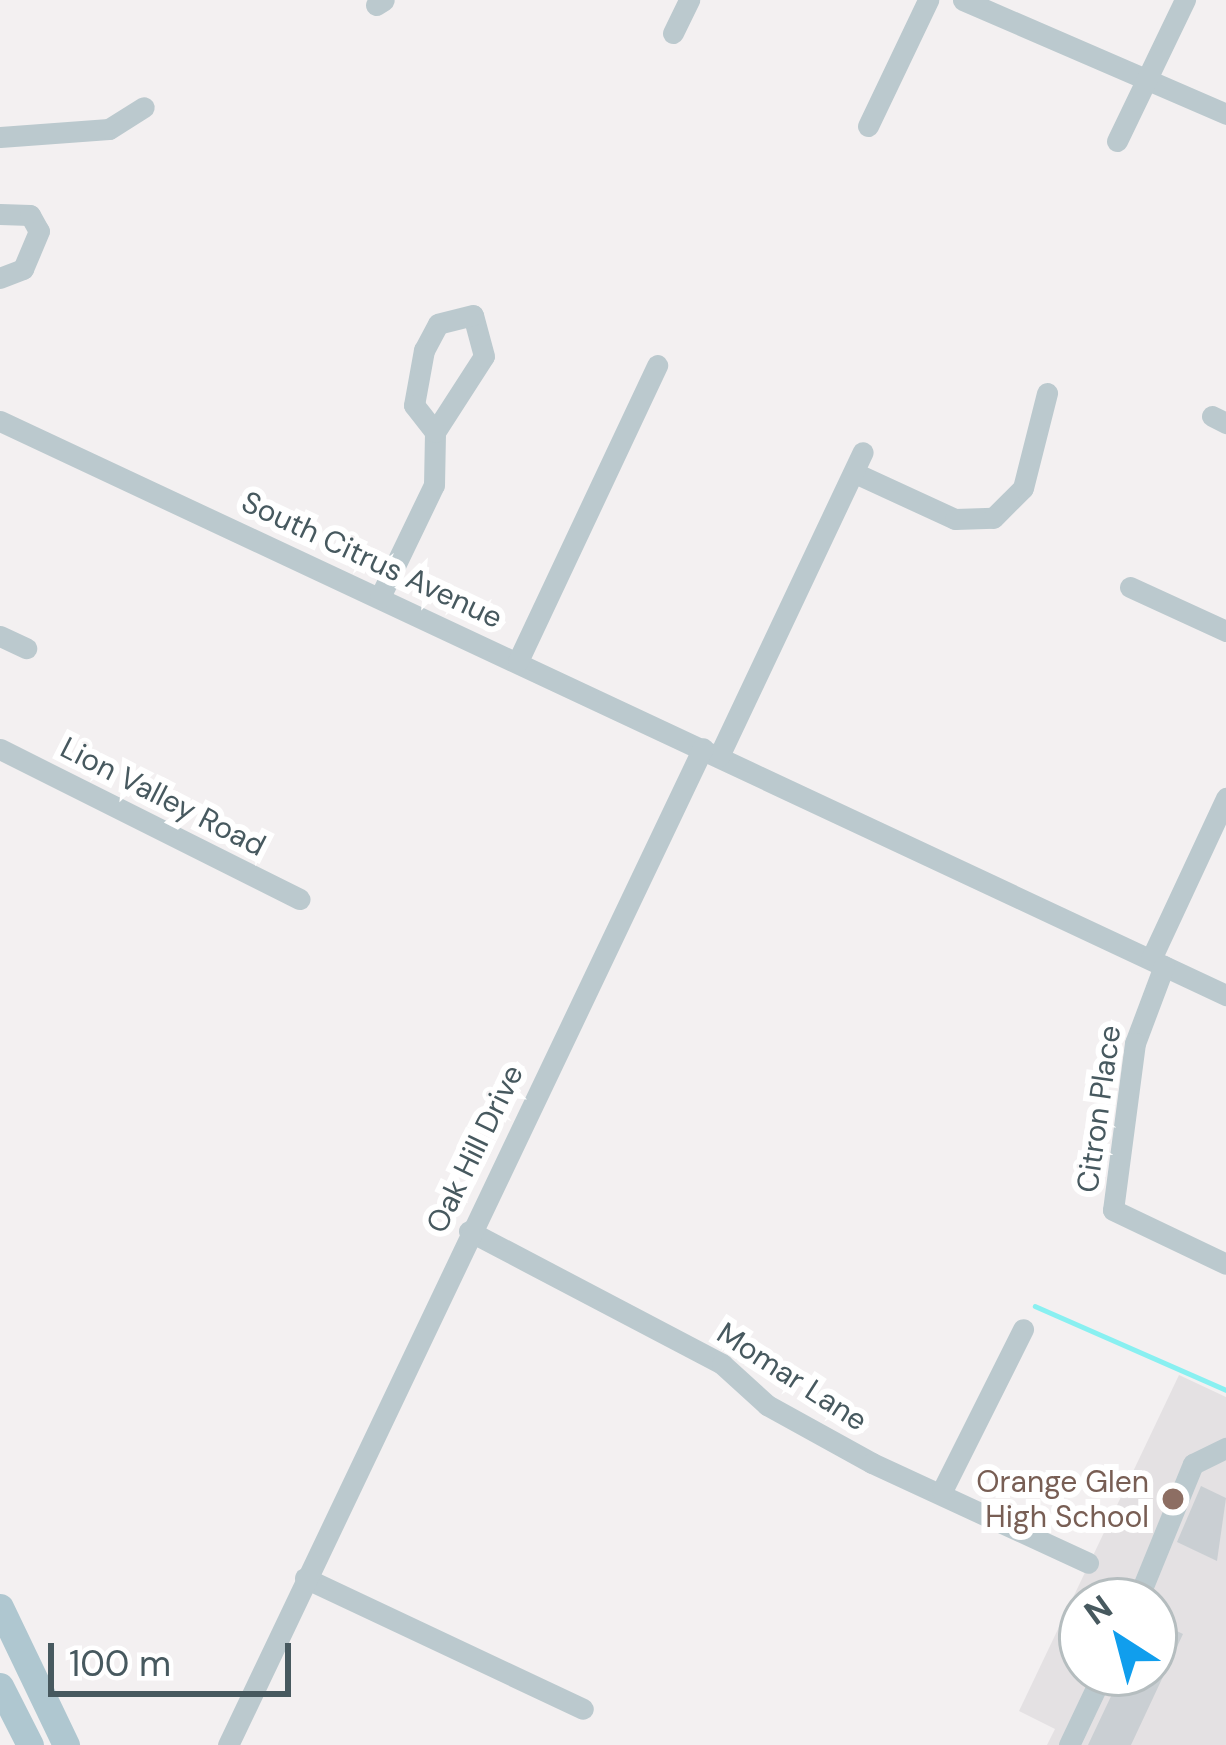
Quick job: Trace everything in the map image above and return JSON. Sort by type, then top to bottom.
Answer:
[{"type":"main road","points":[[0,1607],[66,1745]]},
{"type":"main road","points":[[0,1686],[30,1745]]},
{"type":"street","points":[[673,33],[689,0]]},
{"type":"street","points":[[868,126],[928,0]]},
{"type":"street","points":[[963,0],[1226,114]]},
{"type":"street","points":[[1117,141],[1185,0]]},
{"type":"street","points":[[0,137],[109,129],[144,107]]},
{"type":"street","points":[[0,214],[30,215],[39,231],[23,268],[0,278]]},
{"type":"street","points":[[380,597],[434,485],[435,432],[484,356],[473,315],[438,324],[424,350],[414,405],[435,432]]},
{"type":"street","points":[[518,661],[657,365]]},
{"type":"street","points":[[711,752],[859,462],[955,519],[993,518],[1023,488],[1047,393]]},
{"type":"street","name":"South Citrus Avenue","points":[[0,421],[1226,995]]},
{"type":"street","points":[[1130,587],[1226,631]]},
{"type":"street","points":[[0,636],[26,648]]},
{"type":"street","name":"Lion Valley Road","points":[[0,749],[299,899]]},
{"type":"street","name":"Oak Hill Drive","points":[[228,1745],[469,1231],[711,752]]},
{"type":"street","points":[[1157,963],[1226,798]]},
{"type":"street","name":"Citron Place","points":[[1157,963],[1135,1043],[1113,1210],[1226,1264]]},
{"type":"street","name":"Momar Lane","points":[[469,1231],[722,1364],[767,1405],[872,1463],[942,1491],[1088,1563]]},
{"type":"street","points":[[942,1491],[1023,1329]]},
{"type":"street","points":[[1147,1577],[1193,1464],[1226,1448]]},
{"type":"street","points":[[305,1578],[583,1709]]},
{"type":"street","points":[[1069,1745],[1092,1697]]},
{"type":"shaded area","name":"Orange Glen High School","points":[[1179,1375],[1226,1397],[1226,1745],[1047,1745],[1055,1729],[1019,1711],[1058,1629],[1058,1697],[1178,1697],[1178,1577],[1083,1577]]},
{"type":"building","points":[[1201,1486],[1226,1498],[1217,1561],[1177,1542]]},
{"type":"building","points":[[1111,1697],[1153,1697],[1131,1745],[1088,1745]]},
{"type":"waterway","points":[[1035,1306],[1226,1390]]},
{"type":"place","name":"Orange Glen High School","points":[[1173,1499]]}]
